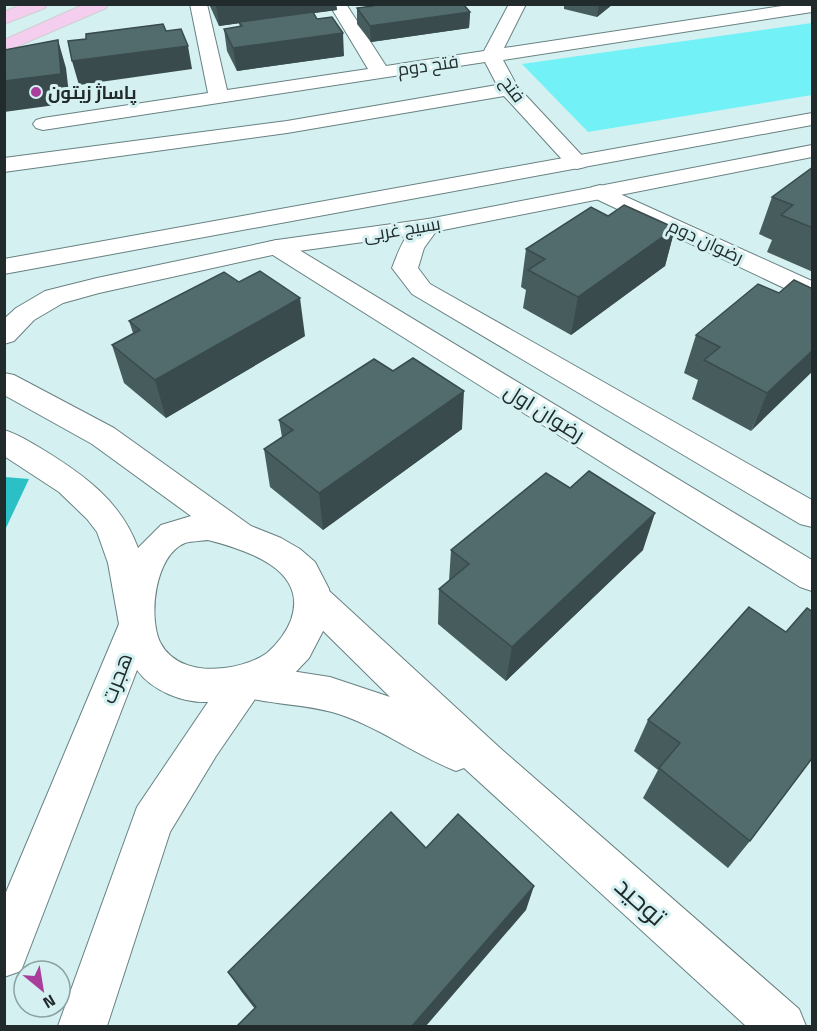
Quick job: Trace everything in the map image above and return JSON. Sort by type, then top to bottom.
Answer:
[{"type":"main road","points":[[4,19],[39,4]]},
{"type":"main road","points":[[4,47],[100,4]]},
{"type":"street","points":[[198,4],[219,97]]},
{"type":"street","points":[[337,4],[380,72]]},
{"type":"street","name":"فتح","points":[[518,4],[491,55],[509,89],[577,162],[600,192]]},
{"type":"street","name":"فتح دوم","points":[[44,124],[813,7]]},
{"type":"street","points":[[388,110],[453,83],[491,55]]},
{"type":"street","points":[[4,165],[135,149],[509,89]]},
{"type":"street","name":"بسیج غربی","points":[[4,267],[813,118]]},
{"type":"street","name":"بسیج غربی","points":[[4,335],[25,314],[54,297],[277,247],[428,226],[810,153]]},
{"type":"street","name":"رضوان دوم","points":[[600,192],[813,291]]},
{"type":"street","name":"رضوان اول","points":[[428,226],[412,247],[405,268],[421,289],[813,515]]},
{"type":"street","name":"رضوان اول","points":[[277,247],[813,577]]},
{"type":"street","points":[[4,382],[103,436],[241,535],[290,559],[305,575],[313,598],[396,680],[500,776]]},
{"type":"street","points":[[4,441],[76,486],[108,520],[119,542],[127,567],[143,648],[159,669],[184,682],[214,687],[246,681],[275,668],[297,646],[310,622],[313,598]]},
{"type":"street","points":[[137,624],[140,577],[152,554],[172,534],[208,527],[241,535]]},
{"type":"street","name":"هجرت","points":[[4,954],[137,624]]},
{"type":"street","points":[[246,681],[330,694],[383,712],[500,776]]},
{"type":"street","points":[[83,1026],[152,822],[202,743],[246,681]]},
{"type":"street","name":"توحید","points":[[500,776],[782,1026]]},
{"type":"shaded area","points":[[812,23],[812,95],[588,132],[522,64]]},
{"type":"shaded area","points":[[4,477],[29,479],[5,530]]},
{"type":"building","points":[[372,4],[463,4],[470,12],[370,26],[357,8],[373,6]]},
{"type":"building","points":[[313,12],[317,19],[332,17],[343,33],[233,48],[224,29],[242,26],[239,22]]},
{"type":"building","points":[[163,24],[166,31],[181,29],[188,46],[72,61],[68,41],[86,39],[86,34]]},
{"type":"building","points":[[58,40],[61,74],[4,81],[4,50]]},
{"type":"building","points":[[813,167],[813,228],[781,215],[793,205],[772,197]]},
{"type":"building","points":[[624,205],[675,228],[578,297],[528,270],[545,259],[526,249],[591,207],[608,216]]},
{"type":"building","points":[[260,271],[300,298],[155,380],[112,345],[140,330],[129,321],[224,272],[239,282]]},
{"type":"building","points":[[794,280],[813,289],[813,350],[767,393],[704,360],[720,347],[696,335],[758,284],[779,293]]},
{"type":"building","points":[[413,358],[464,391],[319,493],[264,449],[293,430],[279,420],[374,359],[393,371]]},
{"type":"building","points":[[589,471],[655,513],[512,647],[439,589],[469,564],[451,550],[546,473],[570,488]]},
{"type":"building","points":[[749,607],[786,632],[807,608],[813,612],[813,757],[750,841],[659,768],[680,743],[648,720]]},
{"type":"building","points":[[391,812],[426,848],[458,814],[534,886],[412,1026],[237,1026],[256,1007],[228,972]]},
{"type":"place","name":"پاساژ زیتون","points":[[36,92]]}]
